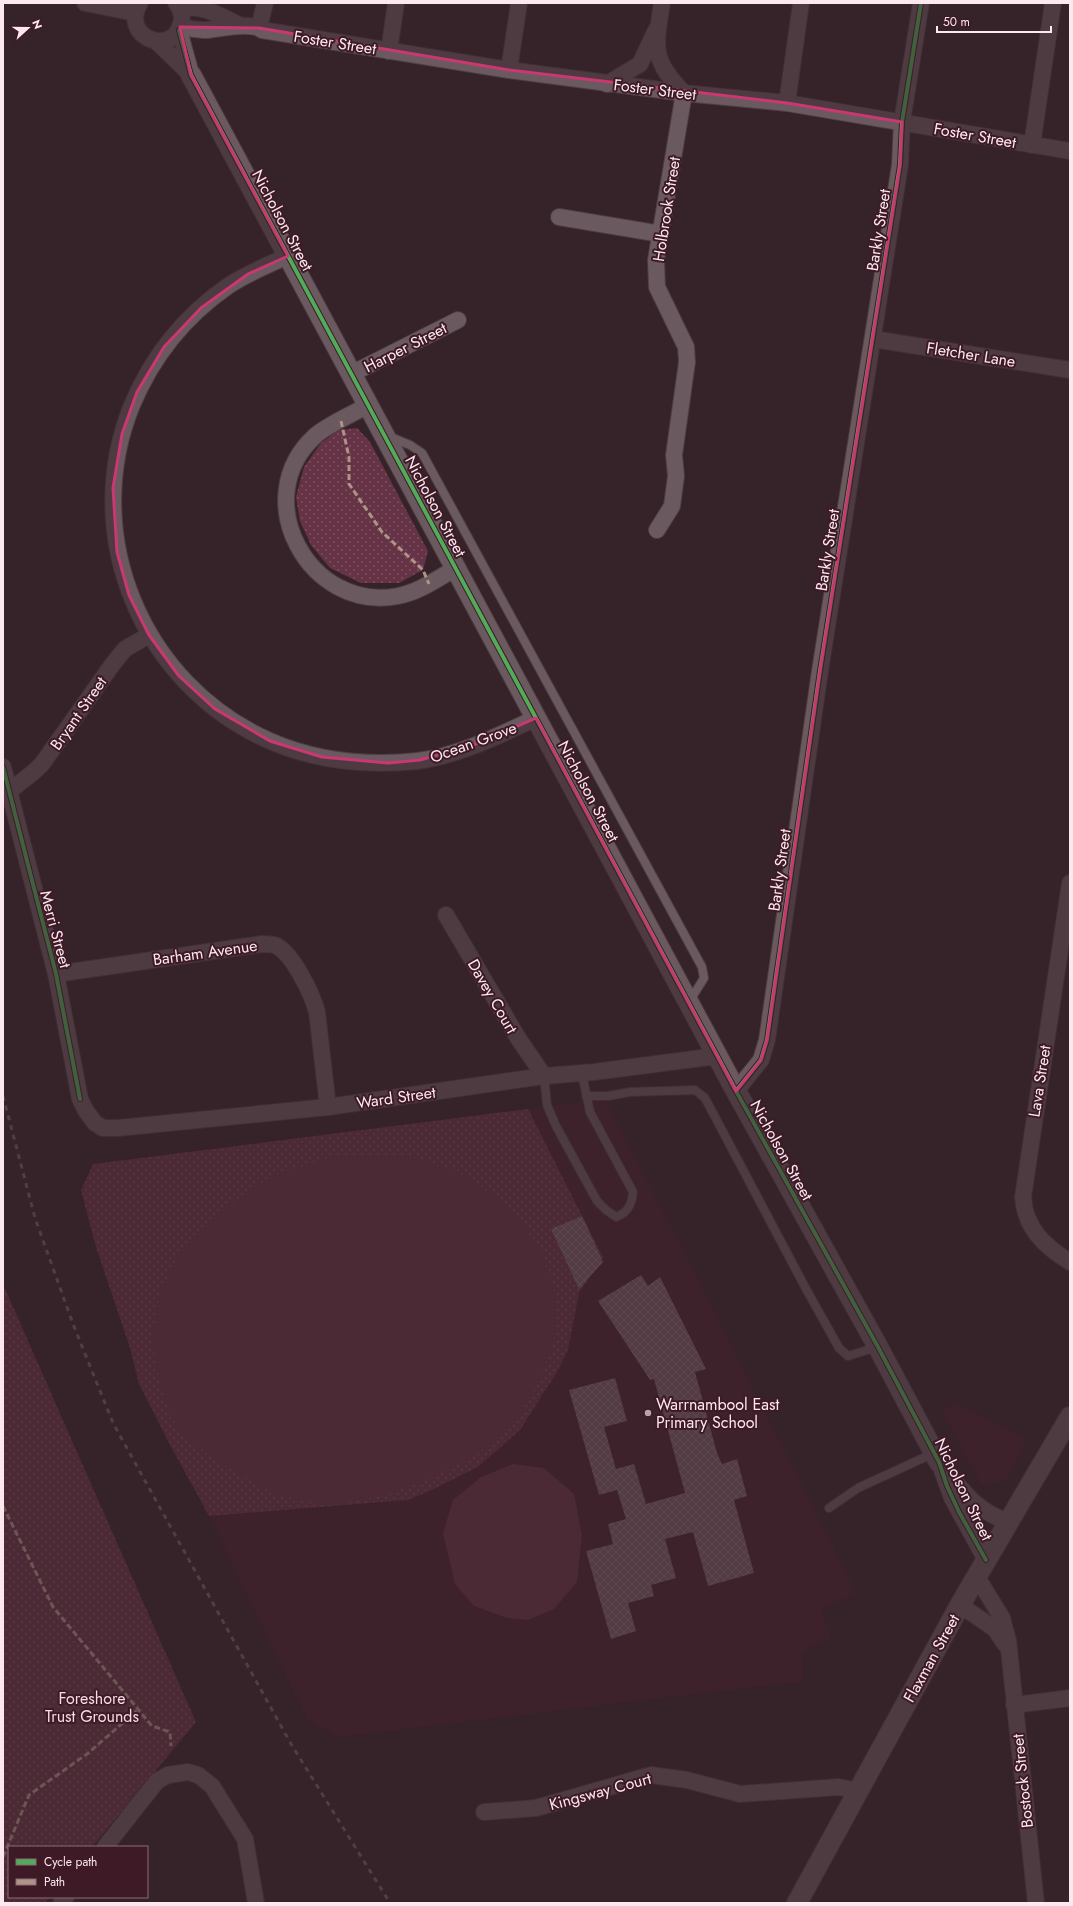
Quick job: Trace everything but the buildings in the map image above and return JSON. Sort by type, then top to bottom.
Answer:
[{"type":"street","points":[[85,3],[102,6],[113,16],[137,14]]},
{"type":"street","points":[[259,28],[265,3]]},
{"type":"street","points":[[389,51],[396,3]]},
{"type":"street","points":[[509,70],[519,3]]},
{"type":"street","points":[[662,3],[657,56],[669,78],[684,94]]},
{"type":"street","points":[[787,103],[801,3]]},
{"type":"street","name":"Barkly Street","points":[[736,1091],[761,1060],[767,1040],[820,671],[900,165],[902,122],[921,3]]},
{"type":"street","points":[[1032,145],[1053,3]]},
{"type":"street","name":"Foster Street","points":[[178,6],[205,9],[241,26]]},
{"type":"street","name":"Nicholson Street","points":[[178,6],[182,21],[180,29],[191,75],[688,1003],[937,1457],[952,1498],[982,1569]]},
{"type":"street","name":"Nicholson Street","points":[[137,14],[141,34],[149,40],[156,41],[191,75]]},
{"type":"street","points":[[607,84],[640,64],[659,23]]},
{"type":"street","name":"Foster Street","points":[[180,29],[206,30],[241,26],[259,28],[262,30],[389,51],[607,84],[684,94],[787,103],[1070,151]]},
{"type":"street","points":[[156,41],[167,40],[180,29]]},
{"type":"street","name":"Holbrook Street","points":[[657,530],[672,506],[676,476],[674,455],[687,362],[686,347],[657,287],[656,260],[684,94]]},
{"type":"street","points":[[559,217],[661,234]]},
{"type":"street","name":"Ocean Grove","points":[[288,256],[248,274],[227,287],[201,308],[164,347],[149,371],[127,417],[116,461],[113,488],[113,521],[121,569],[130,595],[149,635],[179,676],[215,709],[232,722],[270,741],[322,757],[353,762],[388,763],[420,760],[479,743],[536,718]]},
{"type":"street","name":"Harper Street","points":[[351,374],[458,320]]},
{"type":"street","name":"Fletcher Lane","points":[[873,339],[1070,370]]},
{"type":"street","points":[[368,405],[316,435],[305,448],[296,463],[289,481],[287,516],[293,537],[299,550],[309,565],[331,584],[345,590],[371,597],[397,596],[409,593],[456,568]]},
{"type":"street","name":"Bryant Street","points":[[8,793],[30,776],[42,764],[125,649],[149,635]]},
{"type":"street","name":"Merri Street","points":[[3,767],[8,793],[56,974],[74,1072],[84,1108]]},
{"type":"street","name":"Lava Street","points":[[1070,883],[1023,1196],[1027,1218],[1038,1238],[1070,1262]]},
{"type":"street","name":"Davey Court","points":[[446,915],[518,1038],[544,1076]]},
{"type":"street","name":"Barham Avenue","points":[[56,974],[262,944],[276,945],[287,954],[313,1001],[317,1012],[328,1107]]},
{"type":"street","name":"Ward Street","points":[[84,1108],[95,1123],[103,1128],[118,1128],[328,1107],[544,1076],[582,1074],[717,1056]]},
{"type":"street","name":"Flaxman Street","points":[[797,1903],[960,1605],[1070,1417]]},
{"type":"street","name":"Nicholson Street","points":[[937,1457],[979,1508],[993,1517],[1008,1522]]},
{"type":"street","name":"Bostock Street","points":[[982,1569],[1002,1618],[1010,1659],[1036,1903]]},
{"type":"street","name":"Bostock Street","points":[[960,1605],[995,1629],[1002,1636],[1010,1659]]},
{"type":"street","points":[[1014,1705],[1070,1698]]},
{"type":"street","points":[[105,1846],[144,1795],[157,1781],[168,1775],[188,1772],[198,1775],[212,1786],[245,1839],[256,1903]]},
{"type":"street","name":"Kingsway Court","points":[[484,1812],[536,1808],[651,1775],[687,1780],[740,1794],[839,1787],[858,1791]]},
{"type":"lane","name":"Nicholson Street","points":[[384,434],[410,445],[422,453],[702,967],[704,978],[688,1003]]},
{"type":"lane","points":[[544,1076],[547,1105],[556,1126],[597,1201],[606,1210],[616,1216],[624,1214],[633,1203],[633,1192],[590,1112],[582,1074]]},
{"type":"lane","points":[[586,1096],[608,1096],[630,1092],[695,1090],[705,1098],[805,1288],[839,1348],[848,1356],[878,1347]]},
{"type":"lane","points":[[829,1508],[858,1488],[937,1457]]},
{"type":"highlighted area","points":[[180,27],[259,28],[509,70],[787,103],[902,122],[900,165],[820,671],[767,1040],[761,1060],[736,1091],[536,718],[479,743],[420,760],[388,763],[322,757],[270,741],[215,709],[179,676],[149,635],[129,595],[117,552],[113,488],[122,434],[137,392],[164,347],[201,308],[248,274],[288,256],[191,75]]},
{"type":"shaded area","name":"Warrnambool East Primary School","points":[[604,1099],[614,1114],[857,1593],[822,1610],[831,1638],[802,1652],[803,1681],[338,1737],[307,1720],[209,1516],[383,1503],[478,1467],[495,1451],[543,1397],[556,1374],[568,1350],[579,1293],[603,1257],[528,1109]]},
{"type":"shaded area","points":[[955,1403],[1027,1439],[1007,1479],[982,1486],[941,1410]]},
{"type":"green space","points":[[357,428],[370,442],[428,551],[423,570],[399,583],[361,583],[330,568],[311,545],[300,521],[296,497],[304,467],[321,443],[339,430]]},
{"type":"green space","points":[[528,1109],[603,1257],[579,1293],[568,1350],[556,1374],[520,1430],[478,1467],[408,1500],[209,1516],[139,1384],[130,1348],[96,1247],[81,1190],[93,1164]]},
{"type":"green space","points":[[407,1155],[462,1174],[497,1198],[526,1229],[542,1254],[556,1295],[555,1337],[542,1375],[516,1423],[479,1453],[431,1478],[383,1496],[329,1505],[276,1495],[213,1459],[177,1428],[160,1386],[152,1340],[159,1295],[181,1250],[213,1217],[271,1176],[334,1156]]},
{"type":"green space","name":"Foreshore Trust Grounds","points":[[3,1284],[196,1722],[93,1846],[8,1846],[8,1898],[49,1898],[45,1903],[3,1903]]},
{"type":"green space","points":[[513,1464],[544,1468],[574,1494],[582,1535],[577,1582],[554,1609],[528,1620],[507,1618],[474,1606],[455,1584],[443,1533],[453,1500],[481,1477]]},
{"type":"railway","points":[[3,1096],[35,1218],[73,1324],[113,1423],[291,1744],[390,1903]]},
{"type":"marked path","points":[[341,421],[349,457],[349,484],[382,532],[423,570],[429,584]]},
{"type":"marked path","points":[[3,1506],[53,1607],[152,1726],[170,1732],[171,1746]]},
{"type":"marked path","points":[[3,1857],[29,1795],[87,1754],[139,1709]]},
{"type":"cycle path","points":[[736,1091],[761,1060],[767,1040],[820,671],[900,165],[902,122],[921,3]]},
{"type":"cycle path","points":[[179,30],[191,75],[736,1091],[878,1347],[939,1462],[947,1486],[959,1512],[986,1560]]},
{"type":"cycle path","points":[[3,767],[56,974],[80,1099]]},
{"type":"place","name":"Warrnambool East Primary School","points":[[648,1413]]}]
